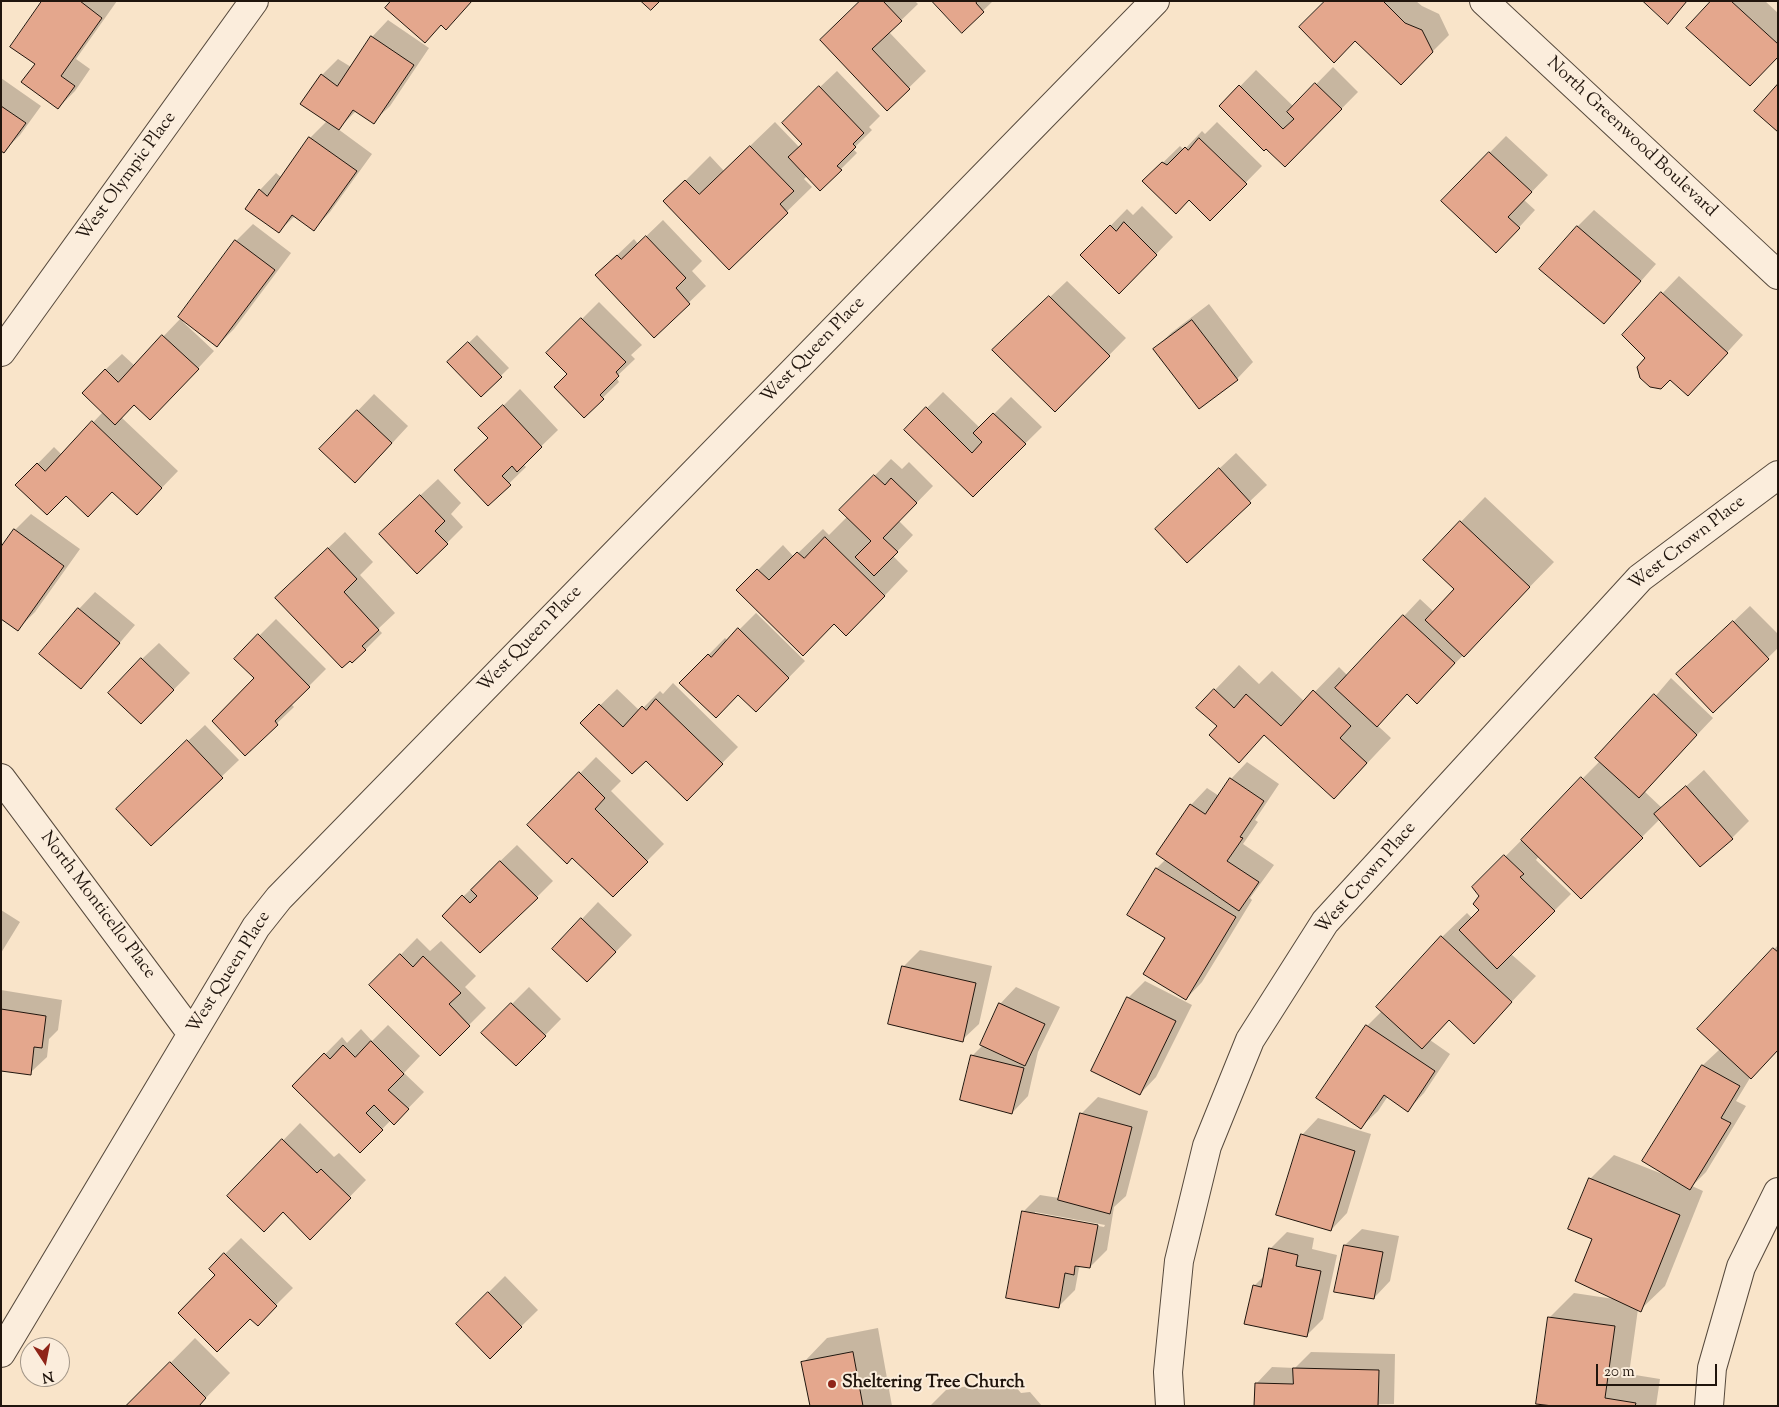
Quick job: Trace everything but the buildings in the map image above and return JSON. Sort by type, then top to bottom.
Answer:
[{"type":"street","name":"West Olympic Place","points":[[1,352],[254,1]]},
{"type":"street","name":"West Queen Place","points":[[1,1353],[256,927],[279,898],[1155,1]]},
{"type":"street","name":"North Greenwood Boulevard","points":[[1484,1],[1778,275]]},
{"type":"street","name":"West Crown Place","points":[[1170,1406],[1168,1372],[1179,1261],[1207,1146],[1250,1040],[1325,922],[1640,578],[1778,474]]},
{"type":"street","name":"North Monticello Place","points":[[1,778],[192,1034]]},
{"type":"street","points":[[1709,1406],[1712,1368],[1741,1267],[1778,1192]]},
{"type":"place","name":"Sheltering Tree Church","points":[[832,1384]]}]
